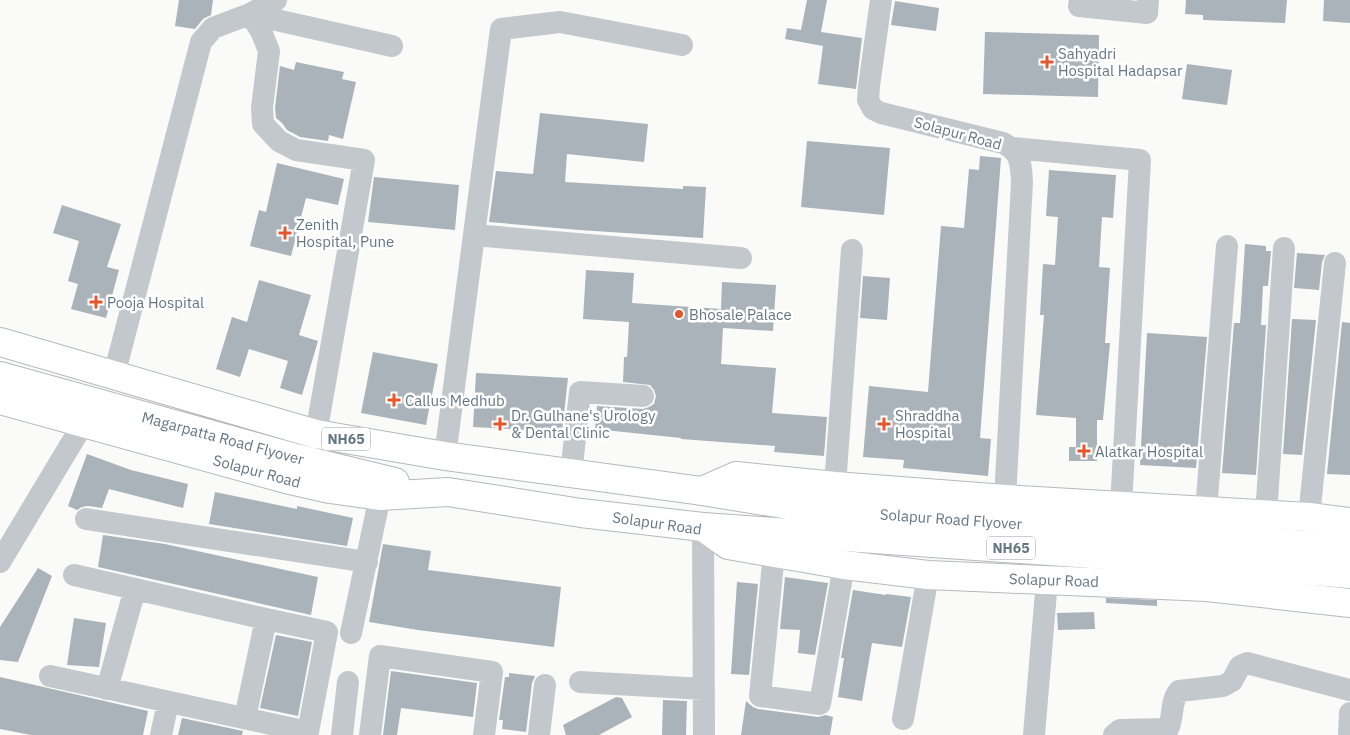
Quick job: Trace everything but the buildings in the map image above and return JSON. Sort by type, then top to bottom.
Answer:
[{"type":"main road","name":"NH65","points":[[0,342],[316,434],[446,456],[702,491]]},
{"type":"main road","name":"Magarpatta Road Flyover","points":[[0,376],[292,457],[384,480],[448,492]]},
{"type":"main road","name":"Solapur Road","points":[[0,400],[286,479],[330,489],[380,496],[448,492],[581,513],[703,527],[728,545],[844,565],[928,575],[1207,587],[1350,603]]},
{"type":"main road","points":[[702,491],[736,476],[835,486],[1121,506],[1206,537],[1266,515],[1350,522]]},
{"type":"main road","name":"Solapur Road Flyover","points":[[702,491],[820,510],[1350,548]]},
{"type":"main road","name":"Solapur Road Flyover","points":[[703,527],[1206,537],[1350,574]]},
{"type":"street","points":[[114,375],[201,42],[213,28],[250,14],[276,0]]},
{"type":"street","name":"Solapur Road","points":[[881,0],[869,86],[868,100],[873,109],[881,113],[1003,143],[1013,148],[1021,162],[1022,182],[1005,499]]},
{"type":"street","points":[[1080,0],[1079,6],[1147,13],[1148,0]]},
{"type":"street","points":[[250,14],[392,46]]},
{"type":"street","points":[[250,14],[261,31],[269,51],[262,108],[263,124],[279,141],[296,150],[364,160],[316,434]]},
{"type":"street","points":[[446,456],[501,30],[560,22],[682,45]]},
{"type":"street","points":[[1013,148],[1140,160],[1121,506]]},
{"type":"street","points":[[474,235],[741,258]]},
{"type":"street","points":[[1206,537],[1227,246]]},
{"type":"street","points":[[1266,515],[1284,248]]},
{"type":"street","points":[[835,486],[852,250]]},
{"type":"street","points":[[1308,517],[1334,263]]},
{"type":"street","points":[[571,474],[580,392],[643,396]]},
{"type":"street","points":[[0,562],[83,424]]},
{"type":"street","points":[[351,633],[380,496]]},
{"type":"street","points":[[86,519],[367,562]]},
{"type":"street","points":[[703,527],[704,735]]},
{"type":"street","points":[[774,553],[760,696],[820,704],[844,565]]},
{"type":"street","points":[[50,676],[308,732],[327,632],[74,575]]},
{"type":"street","points":[[903,719],[928,575]]},
{"type":"street","points":[[1034,735],[1047,580]]},
{"type":"street","points":[[107,689],[135,589]]},
{"type":"street","points":[[245,718],[266,619]]},
{"type":"street","points":[[370,735],[380,656],[492,672],[484,735]]},
{"type":"street","points":[[1114,735],[1120,730],[1168,729],[1175,696],[1179,690],[1223,686],[1232,681],[1240,666],[1247,663],[1350,690]]},
{"type":"street","points":[[495,735],[504,675]]},
{"type":"street","points":[[342,735],[348,682]]},
{"type":"street","points":[[580,682],[704,689]]},
{"type":"street","points":[[539,735],[544,684]]},
{"type":"street","points":[[161,735],[168,702]]},
{"type":"street","points":[[1349,735],[1350,713]]},
{"type":"place","name":"Sahyadri Hospital Hadapsar","points":[[1047,62]]},
{"type":"place","name":"Zenith Hospital, Pune","points":[[285,233]]},
{"type":"place","name":"Pooja Hospital","points":[[96,302]]},
{"type":"place","name":"Bhosale Palace","points":[[679,314]]},
{"type":"place","name":"Callus Medhub","points":[[394,400]]},
{"type":"place","name":"Dr. Gulhane's Urology & Dental Clinic","points":[[500,424]]},
{"type":"place","name":"Shraddha Hospital","points":[[884,424]]},
{"type":"place","name":"Alatkar Hospital","points":[[1084,451]]}]
